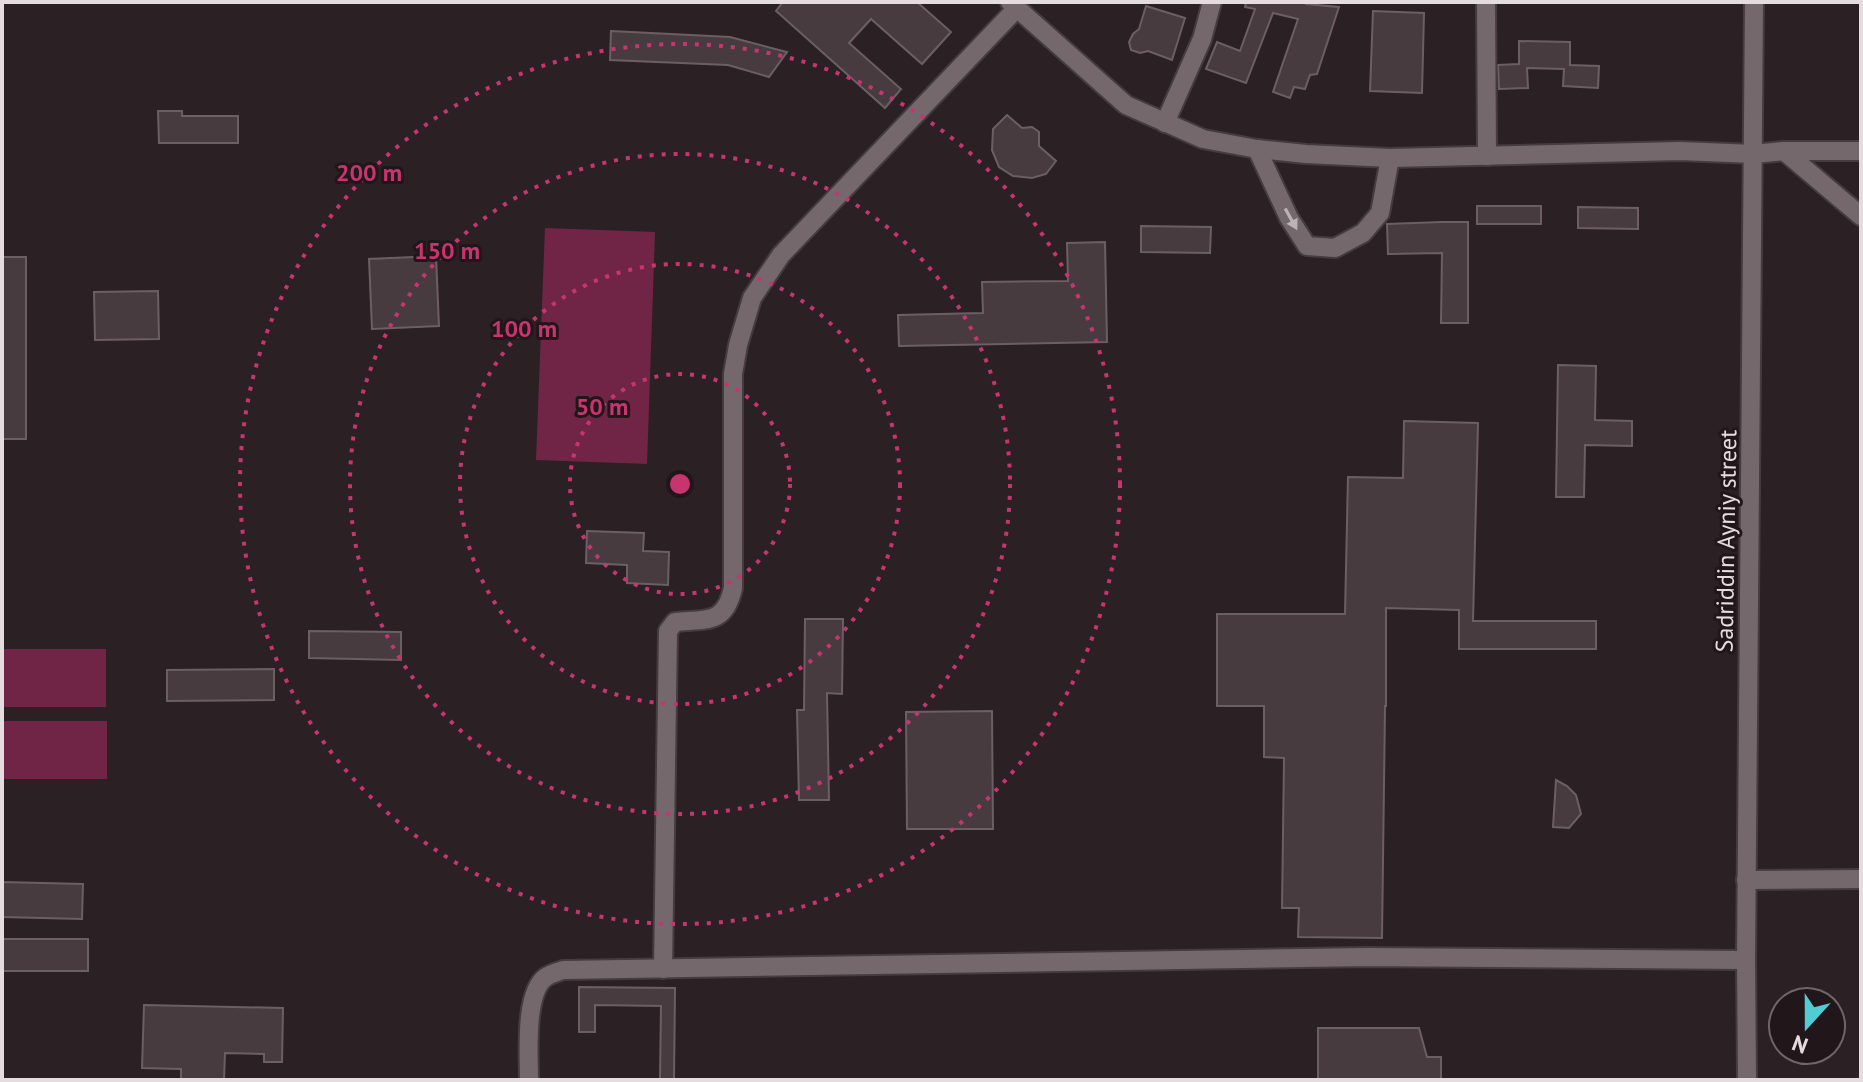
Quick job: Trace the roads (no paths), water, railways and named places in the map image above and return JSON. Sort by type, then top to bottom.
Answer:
[{"type":"street","points":[[1165,123],[1202,39],[1212,2]]},
{"type":"street","points":[[1486,2],[1487,156]]},
{"type":"street","name":"Sadriddin Ayniy street","points":[[1747,1080],[1754,2]]},
{"type":"street","points":[[663,969],[668,631],[675,622],[716,618],[730,604],[733,588],[733,374],[752,298],[781,255],[1014,5],[1126,105],[1203,139],[1257,149],[1390,158],[1680,151],[1754,154],[1861,151]]},
{"type":"street","points":[[1257,149],[1289,218],[1307,246],[1335,248],[1363,233],[1380,213],[1390,158]]},
{"type":"street","points":[[1784,151],[1861,216]]},
{"type":"street","points":[[1746,880],[1861,879]]},
{"type":"street","points":[[529,1080],[532,998],[544,978],[563,970],[1367,957],[1746,960]]}]
